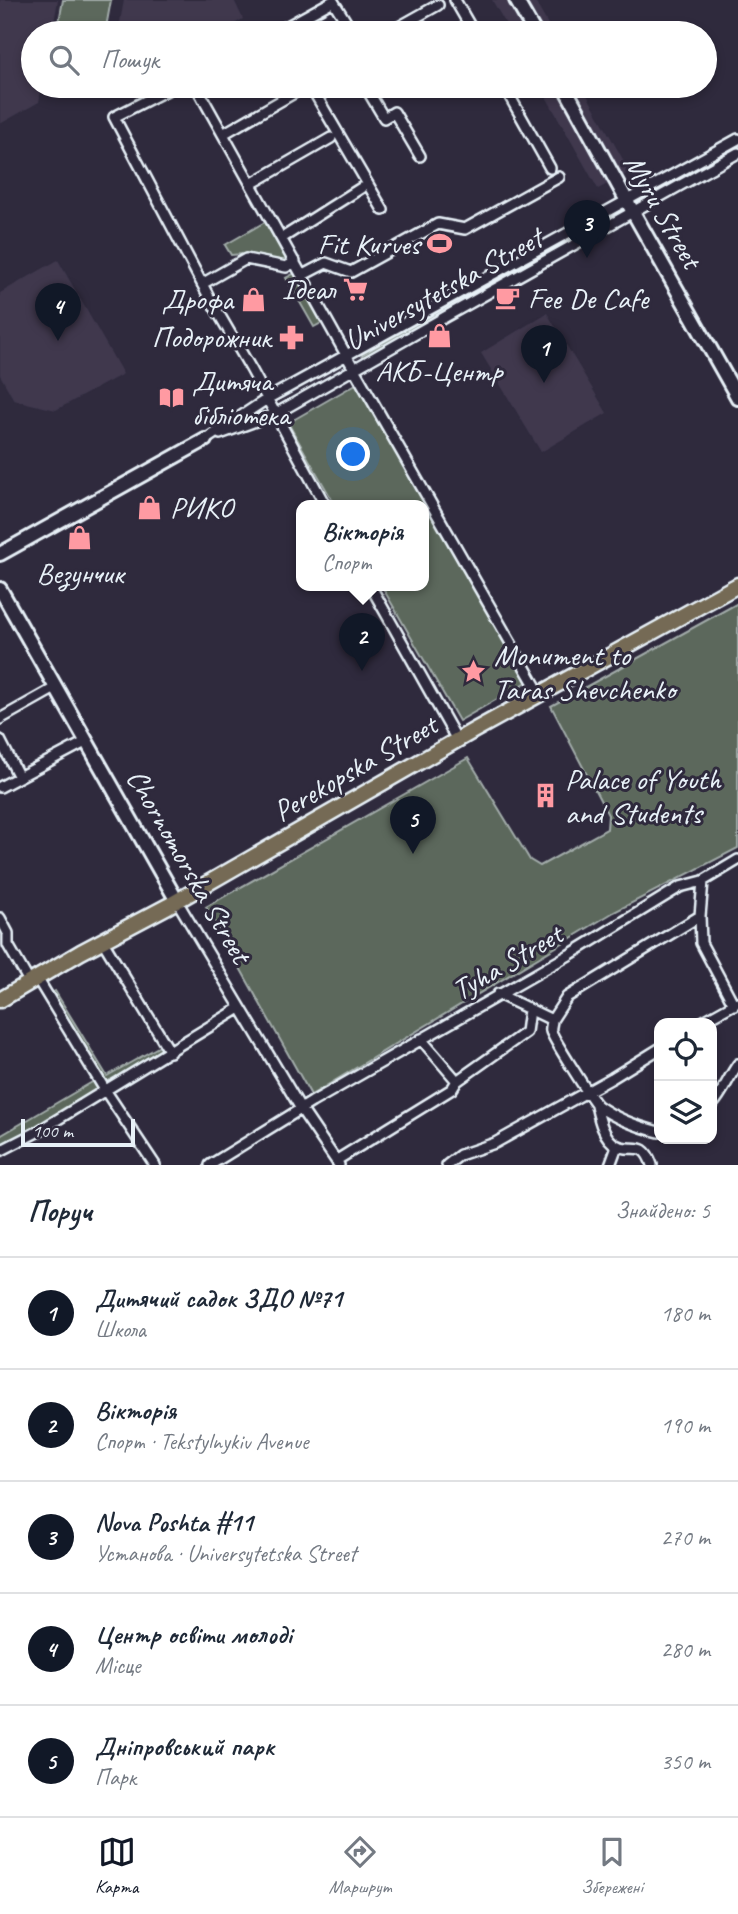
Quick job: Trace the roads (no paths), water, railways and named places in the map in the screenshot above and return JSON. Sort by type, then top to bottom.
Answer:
[{"type":"main road","name":"Perekopska Street","points":[[0,1000],[457,740],[738,585]]},
{"type":"street","points":[[455,0],[467,21]]},
{"type":"street","points":[[516,0],[527,21]]},
{"type":"street","points":[[297,21],[333,1],[346,21]]},
{"type":"street","points":[[409,21],[438,5]]},
{"type":"street","points":[[151,98],[114,117],[202,284],[322,500]]},
{"type":"street","points":[[203,98],[428,500]]},
{"type":"street","points":[[223,134],[285,98]]},
{"type":"street","points":[[318,98],[383,210]]},
{"type":"street","points":[[372,98],[384,118],[394,112],[420,156]]},
{"type":"street","points":[[511,98],[550,168]]},
{"type":"street","name":"Myru Street","points":[[571,98],[738,398]]},
{"type":"street","points":[[251,184],[331,138]]},
{"type":"street","name":"Universytetska Street","points":[[205,440],[275,414],[630,207],[738,139]]},
{"type":"street","name":"Universytetska Street","points":[[0,554],[205,440],[267,399],[346,356],[738,153]]},
{"type":"street","points":[[303,275],[326,263],[351,272],[438,224],[465,229],[559,177]]},
{"type":"street","points":[[282,238],[361,188]]},
{"type":"street","points":[[202,284],[246,260],[286,267],[295,262]]},
{"type":"street","points":[[429,501],[540,694]]},
{"type":"street","name":"Chornomorska Street","points":[[0,590],[240,1008],[301,1110],[338,1163]]},
{"type":"street","points":[[373,591],[457,740]]},
{"type":"street","points":[[0,719],[55,688]]},
{"type":"street","points":[[0,740],[19,776]]},
{"type":"street","points":[[0,787],[88,741]]},
{"type":"street","name":"Tyha Street","points":[[210,1165],[680,887],[703,881],[738,860]]},
{"type":"street","points":[[703,881],[701,943],[736,1004],[709,1018]]},
{"type":"street","name":"Tyha Street","points":[[552,1020],[567,997],[700,915]]},
{"type":"street","points":[[0,918],[8,933],[8,945],[155,1165]]},
{"type":"street","points":[[102,940],[170,1052]]},
{"type":"street","points":[[498,994],[552,1020],[551,1033],[596,1105],[603,1128],[611,1140],[617,1146],[643,1150],[652,1165]]},
{"type":"street","points":[[0,1151],[37,1132],[240,1008]]},
{"type":"street","name":"Tyha Street","points":[[338,1163],[452,1088],[457,1081],[526,1032],[529,1010]]},
{"type":"street","points":[[421,1039],[457,1081]]},
{"type":"street","points":[[447,1165],[460,1156],[495,1143],[654,1052]]},
{"type":"street","points":[[717,1100],[738,1064]]},
{"type":"street","points":[[596,1105],[654,1131]]},
{"type":"street","points":[[610,1165],[617,1146]]},
{"type":"place","name":"Fit Kurves","points":[[440,244]]},
{"type":"place","name":"Nova Poshta #11","points":[[587,258]]},
{"type":"place","name":"Ідеал","points":[[355,289]]},
{"type":"place","name":"Fee De Cafe","points":[[508,298]]},
{"type":"place","name":"Дрофа","points":[[253,299]]},
{"type":"place","name":"АКБ-Центр","points":[[439,336]]},
{"type":"place","name":"Подорожник","points":[[291,337]]},
{"type":"place","name":"Центр освіти молоді","points":[[58,341]]},
{"type":"place","name":"Дитячий садок ЗДО №71","points":[[544,383]]},
{"type":"place","name":"Дитяча бібліотека","points":[[172,398]]},
{"type":"place","name":"РИКО","points":[[150,507]]},
{"type":"place","name":"Везунчик","points":[[80,538]]},
{"type":"place","name":"Вікторія","points":[[362,671]]},
{"type":"place","name":"Monument to Taras Shevchenko","points":[[474,672]]},
{"type":"place","name":"Palace of Youth and Students","points":[[545,796]]},
{"type":"place","name":"Дніпровський парк","points":[[413,854]]}]
